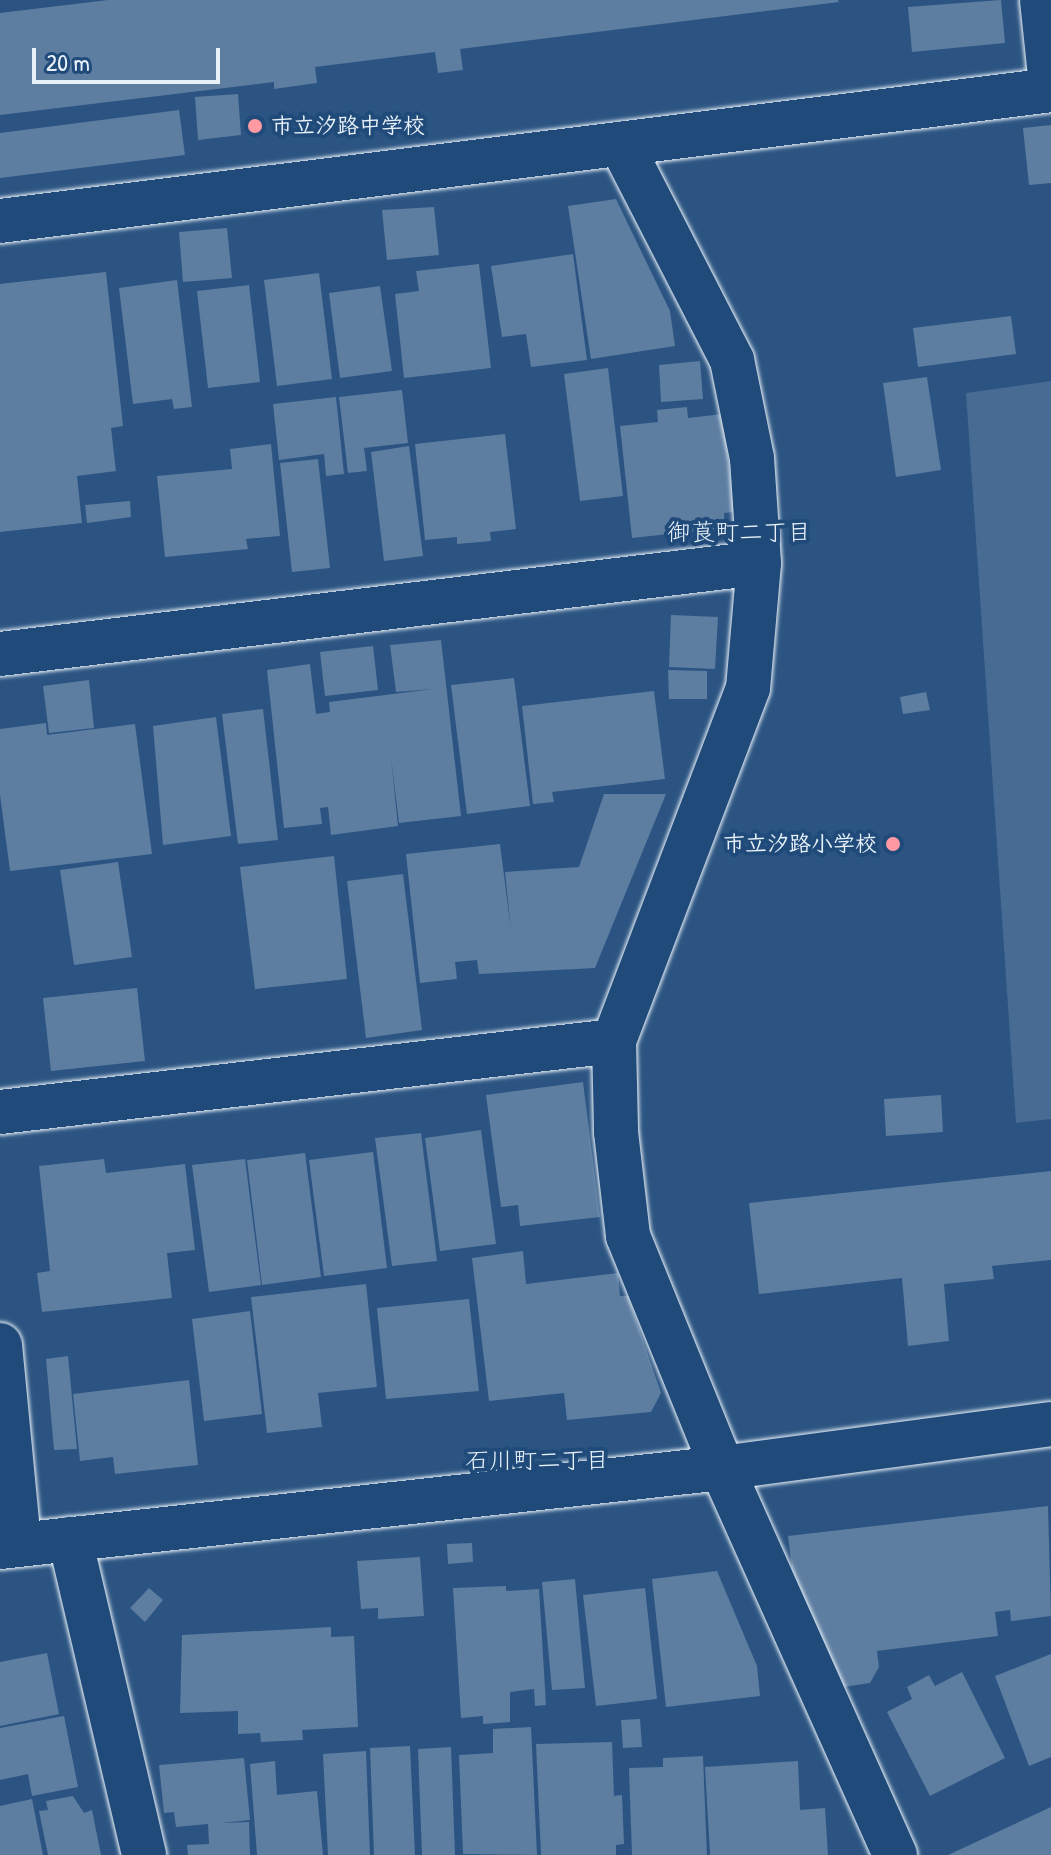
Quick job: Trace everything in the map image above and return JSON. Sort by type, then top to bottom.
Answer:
[{"type":"street","points":[[0,221],[1051,88],[1042,0]]},
{"type":"street","points":[[621,144],[732,360],[752,458],[759,563],[748,688],[614,1041],[616,1132],[628,1236],[722,1468],[895,1855]]},
{"type":"street","points":[[0,654],[759,563]]},
{"type":"street","points":[[0,1112],[614,1041]]},
{"type":"street","points":[[0,1345],[10,1545],[722,1468],[1051,1424]]},
{"type":"street","points":[[70,1539],[144,1855]]},
{"type":"shaded area","points":[[1051,381],[1051,1119],[1016,1123],[966,393]]},
{"type":"building","points":[[108,0],[839,2],[460,49],[463,70],[438,73],[435,52],[315,67],[317,83],[274,89],[274,82],[0,115],[0,13]]},
{"type":"building","points":[[1001,0],[1005,43],[912,52],[908,7]]},
{"type":"building","points":[[238,94],[241,135],[198,140],[195,97]]},
{"type":"building","points":[[179,110],[185,155],[0,178],[0,133]]},
{"type":"building","points":[[1051,125],[1051,183],[1029,185],[1023,128]]},
{"type":"building","points":[[616,199],[670,311],[675,346],[591,359],[568,206]]},
{"type":"building","points":[[434,207],[439,255],[387,260],[382,210]]},
{"type":"building","points":[[227,228],[232,278],[183,282],[179,232]]},
{"type":"building","points":[[573,254],[587,360],[531,367],[526,334],[502,337],[491,266]]},
{"type":"building","points":[[479,264],[491,368],[404,378],[395,294],[419,291],[416,271]]},
{"type":"building","points":[[106,272],[123,426],[111,428],[116,471],[77,476],[82,523],[0,532],[0,284]]},
{"type":"building","points":[[319,273],[332,379],[277,386],[264,280]]},
{"type":"building","points":[[177,280],[192,407],[174,409],[172,399],[133,404],[119,288]]},
{"type":"building","points":[[249,285],[260,382],[208,388],[197,291]]},
{"type":"building","points":[[380,286],[392,371],[340,378],[329,293]]},
{"type":"building","points":[[1011,316],[1016,354],[918,367],[913,328]]},
{"type":"building","points":[[700,361],[703,399],[661,402],[659,365]]},
{"type":"building","points":[[608,368],[623,496],[580,501],[564,374]]},
{"type":"building","points":[[927,377],[941,470],[896,477],[883,383]]},
{"type":"building","points":[[402,390],[408,443],[364,448],[367,471],[348,473],[339,397]]},
{"type":"building","points":[[336,397],[344,474],[326,476],[324,454],[279,460],[273,404]]},
{"type":"building","points":[[687,407],[688,418],[723,414],[734,512],[724,513],[725,528],[632,538],[620,426],[658,422],[657,410]]},
{"type":"building","points":[[505,434],[516,529],[490,532],[491,541],[457,544],[457,537],[425,540],[415,444]]},
{"type":"building","points":[[271,444],[280,536],[246,539],[248,549],[165,557],[157,476],[232,469],[230,449]]},
{"type":"building","points":[[409,446],[423,556],[384,561],[371,452]]},
{"type":"building","points":[[318,459],[330,568],[292,572],[280,463]]},
{"type":"building","points":[[130,501],[131,517],[87,523],[85,505]]},
{"type":"building","points":[[671,615],[718,617],[715,669],[669,667]]},
{"type":"building","points":[[441,640],[461,816],[399,823],[391,757],[398,826],[331,835],[328,807],[320,808],[322,824],[284,828],[267,670],[310,664],[316,714],[330,712],[329,702],[433,689],[396,692],[390,645]]},
{"type":"building","points":[[373,646],[378,690],[325,696],[320,652]]},
{"type":"building","points":[[668,670],[707,671],[707,699],[669,699]]},
{"type":"building","points":[[514,678],[530,806],[467,814],[451,685]]},
{"type":"building","points":[[89,680],[94,728],[49,733],[43,686]]},
{"type":"building","points":[[654,691],[665,779],[552,792],[554,802],[533,804],[522,706]]},
{"type":"building","points":[[926,692],[930,710],[903,714],[900,697]]},
{"type":"building","points":[[263,709],[278,840],[238,844],[222,714]]},
{"type":"building","points":[[216,717],[231,836],[163,845],[153,726]]},
{"type":"building","points":[[46,723],[47,735],[135,724],[152,854],[10,871],[0,795],[0,729]]},
{"type":"building","points":[[604,794],[666,794],[595,968],[479,974],[477,960],[455,962],[457,979],[420,983],[406,854],[500,844],[511,930],[505,872],[579,867]]},
{"type":"building","points":[[334,856],[347,979],[255,989],[240,867]]},
{"type":"building","points":[[118,862],[132,957],[74,965],[60,870]]},
{"type":"building","points":[[403,874],[422,1030],[366,1038],[347,881]]},
{"type":"building","points":[[137,988],[145,1061],[51,1071],[43,998]]},
{"type":"building","points":[[583,1082],[600,1217],[520,1226],[518,1205],[501,1207],[486,1095]]},
{"type":"building","points":[[941,1095],[943,1132],[886,1136],[884,1099]]},
{"type":"building","points":[[481,1130],[496,1244],[440,1251],[425,1138]]},
{"type":"building","points":[[421,1133],[437,1261],[392,1266],[375,1138]]},
{"type":"building","points":[[373,1152],[387,1268],[324,1276],[309,1160]]},
{"type":"building","points":[[305,1153],[321,1277],[262,1285],[247,1160]]},
{"type":"building","points":[[104,1159],[106,1173],[185,1164],[195,1250],[167,1253],[172,1298],[42,1312],[37,1273],[50,1271],[39,1166]]},
{"type":"building","points":[[245,1159],[261,1285],[209,1292],[192,1165]]},
{"type":"building","points":[[1051,1171],[1051,1260],[992,1266],[994,1279],[944,1284],[949,1341],[908,1346],[902,1278],[759,1294],[749,1203]]},
{"type":"building","points":[[523,1251],[526,1284],[618,1273],[620,1296],[628,1296],[661,1393],[651,1412],[567,1420],[564,1393],[489,1401],[472,1258]]},
{"type":"building","points":[[366,1284],[377,1387],[318,1393],[322,1427],[267,1433],[251,1297]]},
{"type":"building","points":[[469,1299],[479,1391],[386,1399],[377,1308]]},
{"type":"building","points":[[250,1311],[262,1414],[204,1421],[192,1319]]},
{"type":"building","points":[[68,1356],[77,1449],[54,1450],[46,1359]]},
{"type":"building","points":[[189,1380],[198,1465],[115,1474],[113,1457],[80,1461],[73,1394]]},
{"type":"building","points":[[1048,1506],[1051,1616],[1011,1621],[1010,1610],[995,1612],[998,1636],[877,1651],[879,1667],[870,1683],[843,1687],[793,1576],[788,1536]]},
{"type":"building","points":[[472,1543],[473,1562],[448,1564],[447,1544]]},
{"type":"building","points":[[420,1557],[424,1616],[378,1619],[378,1608],[361,1609],[357,1561]]},
{"type":"building","points":[[717,1571],[757,1666],[760,1696],[666,1707],[652,1579]]},
{"type":"building","points":[[575,1579],[585,1688],[552,1690],[542,1582]]},
{"type":"building","points":[[506,1586],[506,1591],[539,1589],[546,1705],[535,1706],[534,1689],[510,1692],[510,1722],[483,1724],[483,1716],[461,1718],[453,1588]]},
{"type":"building","points":[[149,1588],[163,1600],[145,1622],[130,1608]]},
{"type":"building","points":[[645,1588],[657,1699],[596,1706],[583,1595]]},
{"type":"building","points":[[331,1627],[331,1637],[354,1636],[358,1727],[302,1730],[303,1740],[261,1742],[260,1733],[238,1734],[238,1711],[180,1713],[182,1635]]},
{"type":"building","points":[[47,1653],[59,1714],[0,1726],[0,1662]]},
{"type":"building","points":[[1051,1654],[1051,1757],[1029,1766],[995,1676]]},
{"type":"building","points":[[962,1672],[1005,1758],[930,1796],[887,1712],[912,1699],[907,1687],[929,1675],[935,1686]]},
{"type":"building","points":[[64,1716],[78,1787],[32,1796],[28,1774],[0,1780],[0,1728]]},
{"type":"building","points":[[640,1719],[642,1747],[623,1748],[621,1720]]},
{"type":"building","points":[[531,1727],[537,1855],[463,1854],[459,1755],[493,1753],[493,1729]]},
{"type":"building","points":[[612,1742],[614,1796],[622,1795],[624,1844],[616,1845],[616,1855],[541,1855],[536,1744]]},
{"type":"building","points":[[410,1746],[415,1855],[374,1855],[370,1748]]},
{"type":"building","points":[[451,1747],[455,1855],[422,1855],[418,1749]]},
{"type":"building","points":[[366,1751],[370,1855],[328,1855],[323,1754]]},
{"type":"building","points":[[703,1756],[707,1855],[632,1855],[629,1768],[663,1767],[663,1758]]},
{"type":"building","points":[[244,1758],[250,1820],[221,1823],[249,1822],[250,1855],[188,1855],[187,1845],[209,1844],[208,1824],[176,1827],[174,1812],[164,1813],[159,1765]]},
{"type":"building","points":[[275,1761],[277,1795],[317,1791],[323,1855],[257,1855],[250,1764]]},
{"type":"building","points":[[798,1761],[800,1810],[825,1808],[828,1855],[710,1855],[705,1767]]},
{"type":"building","points":[[73,1796],[84,1813],[92,1810],[101,1855],[48,1855],[39,1811],[48,1810],[46,1801]]},
{"type":"building","points":[[32,1799],[43,1855],[0,1855],[0,1806]]},
{"type":"building","points":[[1051,1807],[1051,1855],[948,1855]]},
{"type":"place","name":"市立汐路中学校","points":[[255,126]]},
{"type":"place","name":"市立汐路小学校","points":[[893,844]]},
{"type":"district","name":"御莨町二丁目","points":[[739,532]]},
{"type":"district","name":"石川町二丁目","points":[[537,1460]]}]
